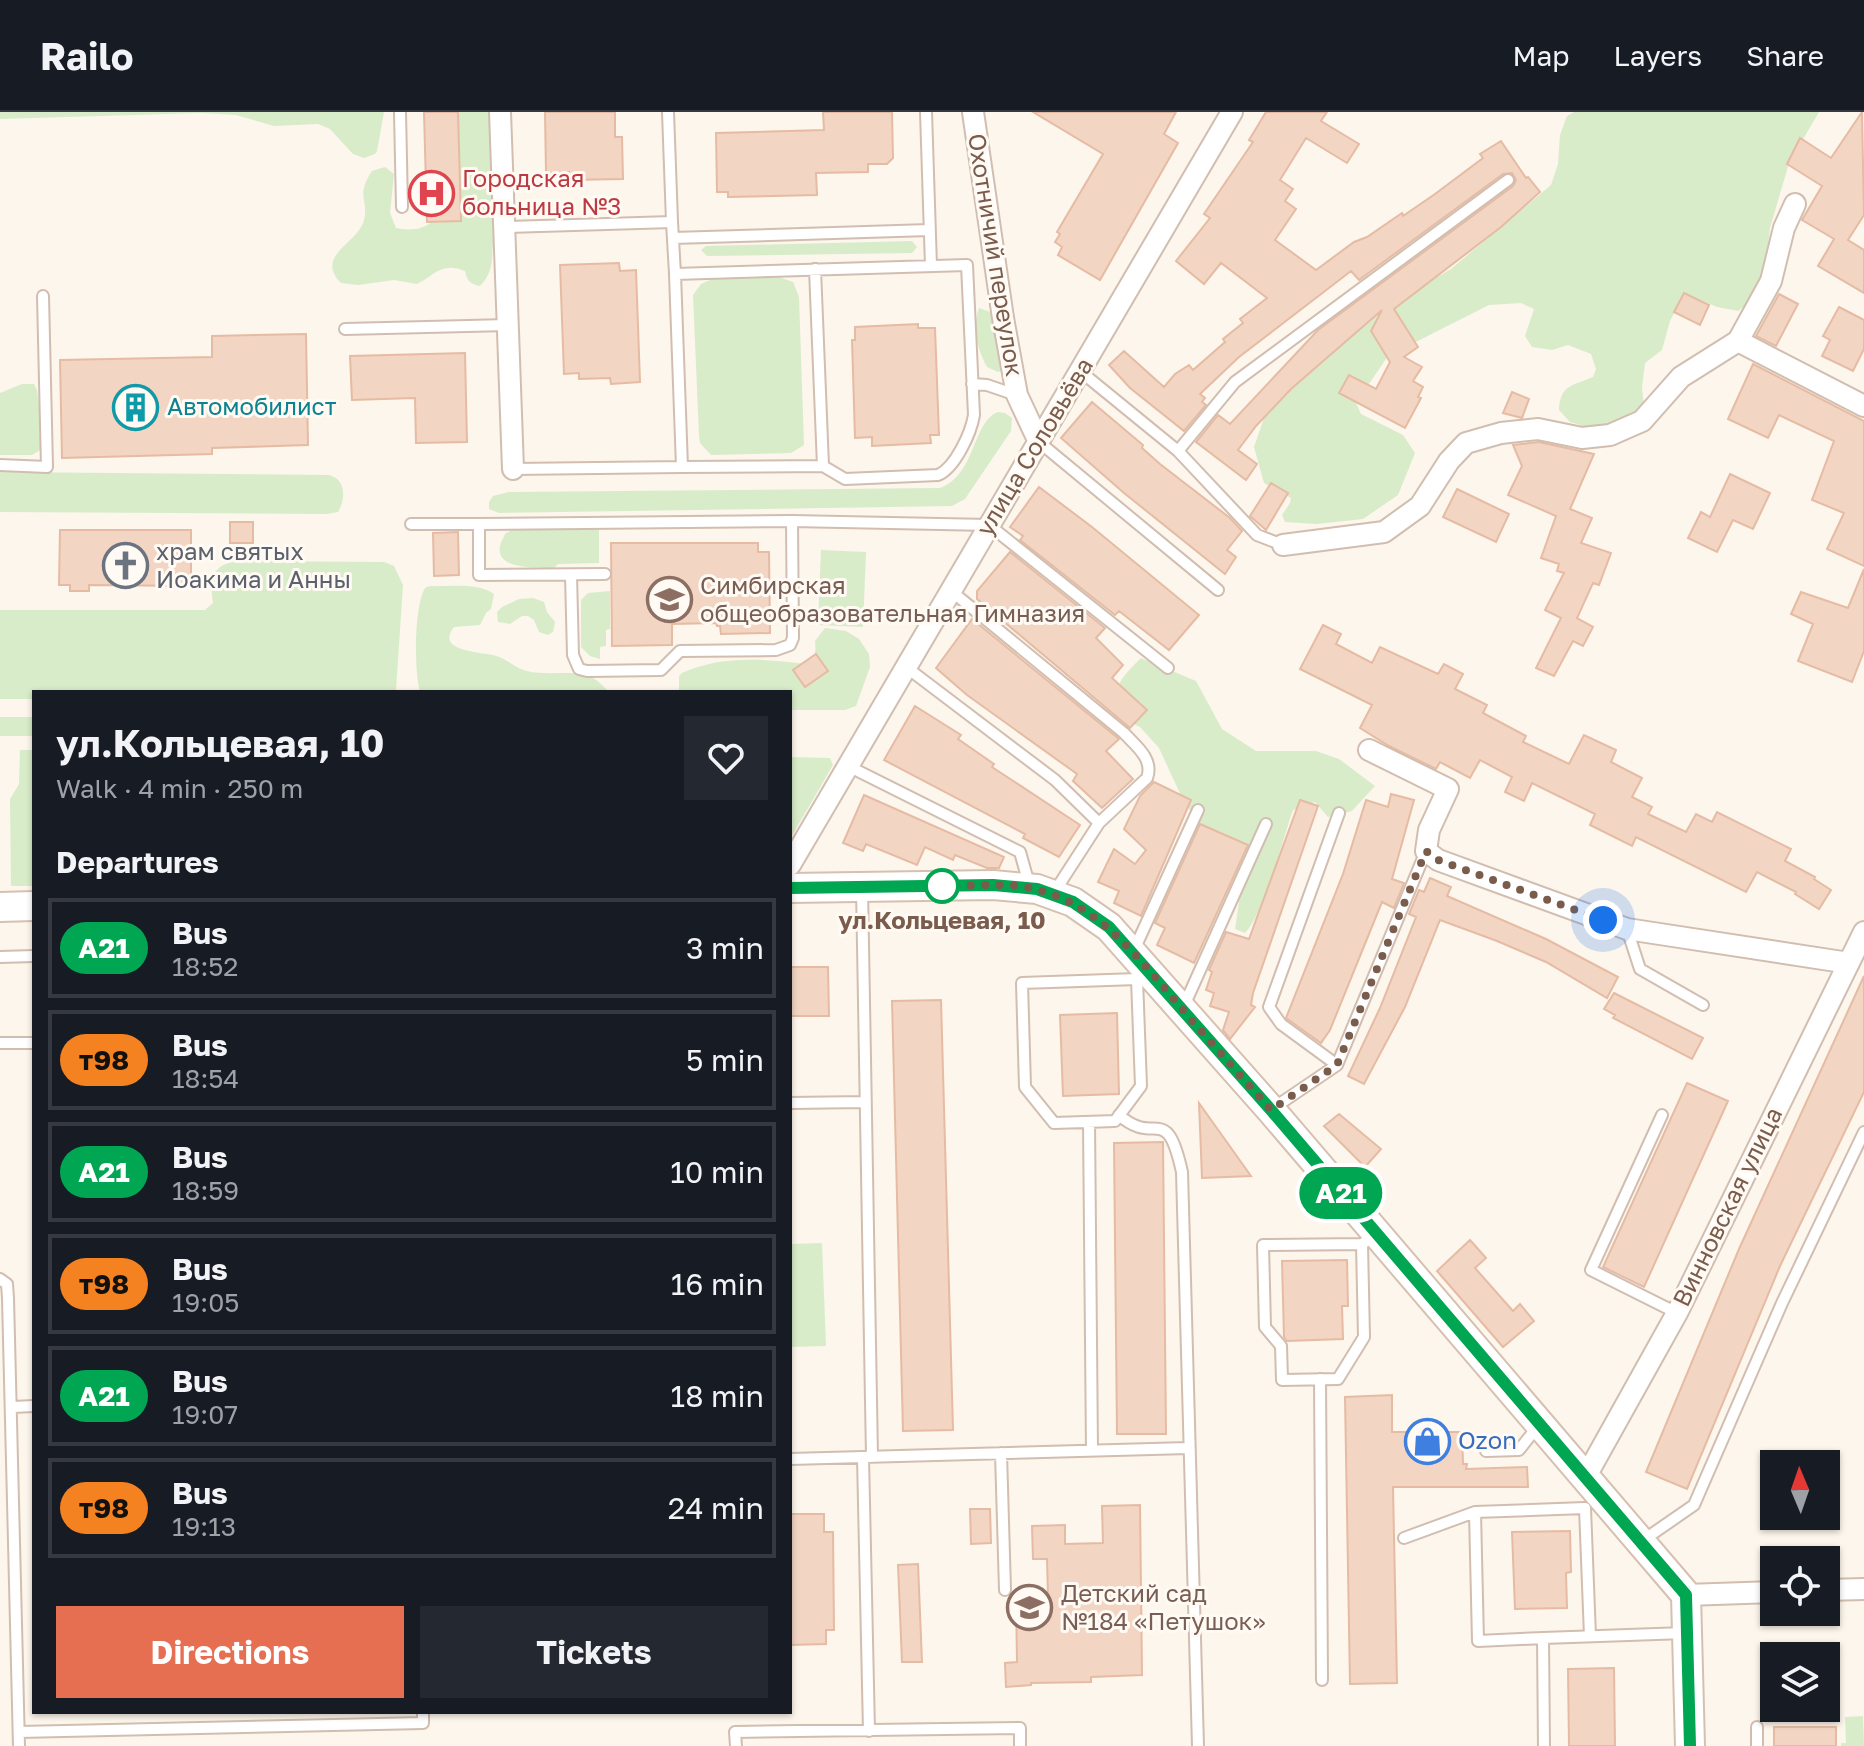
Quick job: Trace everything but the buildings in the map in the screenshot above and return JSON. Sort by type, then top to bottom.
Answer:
[{"type":"street","points":[[500,112],[513,469]]},
{"type":"street","name":"Охотничий переулок","points":[[973,112],[1017,395],[1039,442]]},
{"type":"street","name":"улица Соловьёва","points":[[792,862],[1232,112]]},
{"type":"street","points":[[1283,545],[1384,532],[1420,506],[1449,461],[1466,443],[1501,433],[1538,429],[1582,438],[1610,435],[1642,421],[1681,377],[1738,341],[1771,281],[1784,228],[1795,204]]},
{"type":"street","points":[[1738,341],[1864,406]]},
{"type":"street","points":[[1369,750],[1448,789],[1429,830],[1426,851],[1438,860],[1627,929],[1849,963]]},
{"type":"street","points":[[792,888],[993,885],[1041,892],[1073,902],[1109,927],[1140,967],[1182,1009],[1271,1110],[1369,1239],[1539,1425],[1590,1494],[1640,1542],[1686,1595],[1690,1746]]},
{"type":"street","points":[[0,907],[32,906]]},
{"type":"street","name":"Винновская улица","points":[[1590,1494],[1864,932]]},
{"type":"street","points":[[1840,1590],[1864,1589]]},
{"type":"street","points":[[1686,1595],[1760,1592]]},
{"type":"lane","points":[[400,112],[402,207]]},
{"type":"lane","points":[[668,112],[682,467]]},
{"type":"lane","points":[[926,112],[931,266]]},
{"type":"lane","points":[[1178,451],[1235,382],[1508,180]]},
{"type":"lane","points":[[504,227],[672,222]]},
{"type":"lane","points":[[673,238],[929,230]]},
{"type":"lane","points":[[513,469],[823,466],[845,479],[943,474],[949,469],[971,428],[974,415],[967,265],[675,274]]},
{"type":"lane","points":[[815,269],[823,466]]},
{"type":"lane","points":[[0,465],[47,467],[43,296]]},
{"type":"lane","points":[[345,329],[508,325]]},
{"type":"lane","points":[[1080,371],[1178,451],[1257,535],[1283,545]]},
{"type":"lane","points":[[972,384],[987,385],[1017,395]]},
{"type":"lane","points":[[1039,442],[1218,590]]},
{"type":"lane","points":[[571,575],[573,655],[579,669],[661,670],[680,651],[784,648],[790,645],[793,638],[792,521]]},
{"type":"lane","points":[[411,524],[792,521],[989,525],[1168,668]]},
{"type":"lane","points":[[479,524],[479,575],[605,574]]},
{"type":"lane","points":[[848,766],[1020,852],[1041,892],[1099,823],[1147,778],[1151,769],[1147,759],[1124,733],[950,590]]},
{"type":"lane","points":[[906,667],[1055,780],[1099,823]]},
{"type":"lane","points":[[1140,967],[1022,983],[1025,1087],[1054,1123],[1115,1121],[1141,1086],[1140,967],[1198,810]]},
{"type":"lane","points":[[1337,1065],[1281,1024],[1269,1007],[1339,813]]},
{"type":"lane","points":[[1182,1009],[1266,824]]},
{"type":"lane","points":[[1271,1110],[1337,1065],[1426,851]]},
{"type":"lane","points":[[862,888],[869,1731]]},
{"type":"lane","points":[[1627,929],[1640,969],[1703,1005]]},
{"type":"lane","points":[[0,957],[32,956]]},
{"type":"lane","points":[[0,1043],[32,1043]]},
{"type":"lane","points":[[792,1103],[865,1102]]},
{"type":"lane","points":[[1119,1115],[1138,1128],[1168,1131],[1176,1144],[1182,1172],[1198,1746]]},
{"type":"lane","points":[[1662,1115],[1591,1270],[1677,1313]]},
{"type":"lane","points":[[1089,1122],[1092,1450]]},
{"type":"lane","points":[[1640,1542],[1694,1505],[1782,1303],[1864,1132]]},
{"type":"lane","points":[[1369,1239],[1364,1337],[1338,1379],[1282,1380],[1281,1346],[1265,1327],[1263,1245],[1369,1239]]},
{"type":"lane","points":[[0,1279],[7,1284],[13,1407],[19,1746]]},
{"type":"lane","points":[[1320,1379],[1322,1680]]},
{"type":"lane","points":[[13,1407],[32,1406]]},
{"type":"lane","points":[[1486,1451],[1519,1450],[1539,1425]]},
{"type":"lane","points":[[792,1459],[1188,1448]]},
{"type":"lane","points":[[1001,1453],[1005,1590]]},
{"type":"lane","points":[[1404,1538],[1475,1512],[1590,1494],[1590,1636]]},
{"type":"lane","points":[[1475,1512],[1478,1641],[1687,1633]]},
{"type":"lane","points":[[1543,1638],[1544,1746]]},
{"type":"lane","points":[[19,1732],[423,1723],[423,1714]]},
{"type":"lane","points":[[1757,1727],[1757,1746]]},
{"type":"lane","points":[[736,1746],[735,1732],[1020,1728],[1020,1746]]},
{"type":"green space","points":[[0,112],[384,112],[377,151],[364,158],[353,154],[330,129],[318,124],[274,126],[236,115],[201,113],[0,119]]},
{"type":"green space","points":[[454,112],[491,112],[493,243],[491,266],[484,281],[480,286],[474,284],[468,280],[465,271],[450,268],[438,271],[417,284],[394,280],[358,285],[341,283],[332,265],[364,220],[363,192],[372,171],[385,167],[394,174],[390,213],[396,228],[417,229],[434,219]]},
{"type":"green space","points":[[1574,112],[1819,112],[1789,163],[1770,228],[1765,273],[1748,304],[1738,311],[1717,307],[1685,293],[1670,321],[1662,350],[1645,363],[1642,387],[1644,408],[1639,415],[1610,427],[1590,428],[1570,422],[1559,410],[1565,391],[1593,377],[1596,369],[1591,354],[1568,345],[1552,350],[1532,347],[1525,336],[1534,309],[1521,303],[1489,305],[1388,356],[1356,403],[1361,414],[1403,435],[1415,453],[1398,495],[1363,519],[1317,524],[1285,522],[1282,515],[1291,498],[1264,483],[1254,447],[1274,389],[1342,333],[1451,269],[1551,185],[1558,164],[1560,135],[1567,116]]},
{"type":"green space","points":[[912,241],[917,247],[912,253],[707,256],[701,250],[706,246]]},
{"type":"green space","points":[[779,277],[793,282],[799,297],[804,445],[791,453],[711,455],[700,443],[699,436],[693,295],[701,284],[712,279]]},
{"type":"green space","points":[[979,308],[991,312],[998,322],[1003,370],[998,372],[987,367],[978,346],[976,323]]},
{"type":"green space","points":[[22,384],[34,384],[37,390],[42,449],[32,455],[0,455],[0,393]]},
{"type":"green space","points":[[998,412],[1012,418],[1011,431],[965,499],[952,506],[499,513],[489,509],[493,496],[509,492],[940,488],[961,472],[983,426]]},
{"type":"green space","points":[[0,472],[329,475],[339,481],[343,496],[338,512],[327,514],[0,512]]},
{"type":"green space","points":[[519,527],[599,527],[599,563],[558,564],[554,568],[513,564],[500,554],[500,545],[506,533]]},
{"type":"green space","points":[[821,550],[866,552],[863,627],[818,625]]},
{"type":"green space","points":[[384,562],[394,566],[403,585],[396,690],[32,690],[32,699],[0,699],[0,610],[205,610],[213,603],[214,576],[227,563]]},
{"type":"green space","points":[[472,586],[494,594],[491,609],[480,625],[454,627],[450,641],[454,646],[498,656],[527,671],[589,676],[607,690],[420,690],[417,624],[425,588]]},
{"type":"green space","points":[[610,591],[610,629],[606,630],[606,646],[600,647],[600,659],[590,656],[581,647],[581,600],[588,593]]},
{"type":"green space","points":[[533,598],[544,602],[555,622],[553,632],[548,635],[539,632],[534,620],[528,616],[522,616],[510,624],[498,622],[497,612],[519,599]]},
{"type":"green space","points":[[825,628],[846,631],[859,639],[869,654],[870,667],[856,706],[845,710],[792,710],[792,690],[679,690],[679,676],[682,673],[712,663],[759,660],[806,664],[814,657],[815,641]]},
{"type":"green space","points":[[1141,658],[1196,681],[1222,729],[1256,751],[1316,751],[1339,759],[1375,786],[1352,811],[1328,817],[1315,802],[1293,810],[1266,893],[1245,933],[1235,929],[1246,855],[1238,841],[1203,830],[1183,800],[1159,748],[1140,727],[1117,716],[1117,690],[1128,671]]},
{"type":"green space","points":[[0,717],[32,717],[32,736],[0,736]]},
{"type":"green space","points":[[20,750],[32,750],[32,886],[11,886],[10,799],[19,784]]},
{"type":"green space","points":[[792,757],[830,758],[833,765],[792,836]]},
{"type":"green space","points":[[822,1243],[826,1346],[792,1347],[792,1244]]},
{"type":"green space","points":[[1863,1716],[1864,1746],[1841,1746],[1841,1743],[1846,1743],[1845,1717]]},
{"type":"bus line","name":"А21","points":[[792,888],[993,885],[1037,889],[1073,902],[1109,927],[1271,1110],[1686,1595],[1690,1746]]},
{"type":"place","name":"Городская больница №3","points":[[431,193]]},
{"type":"place","name":"Автомобилист","points":[[136,407]]},
{"type":"place","name":"храм святых Иоакима и Анны","points":[[125,566]]},
{"type":"place","name":"Симбирская общеобразовательная Гимназия","points":[[669,600]]},
{"type":"place","name":"ул.Кольцевая, 10","points":[[942,886]]},
{"type":"place","name":"Ozon","points":[[1427,1441]]},
{"type":"place","name":"Детский сад №184 «Петушок»","points":[[1030,1608]]},
{"type":"route","points":[[942,886],[993,885],[1037,889],[1073,902],[1109,927],[1140,959],[1271,1110],[1337,1065],[1426,851],[1438,860],[1603,920]]}]
